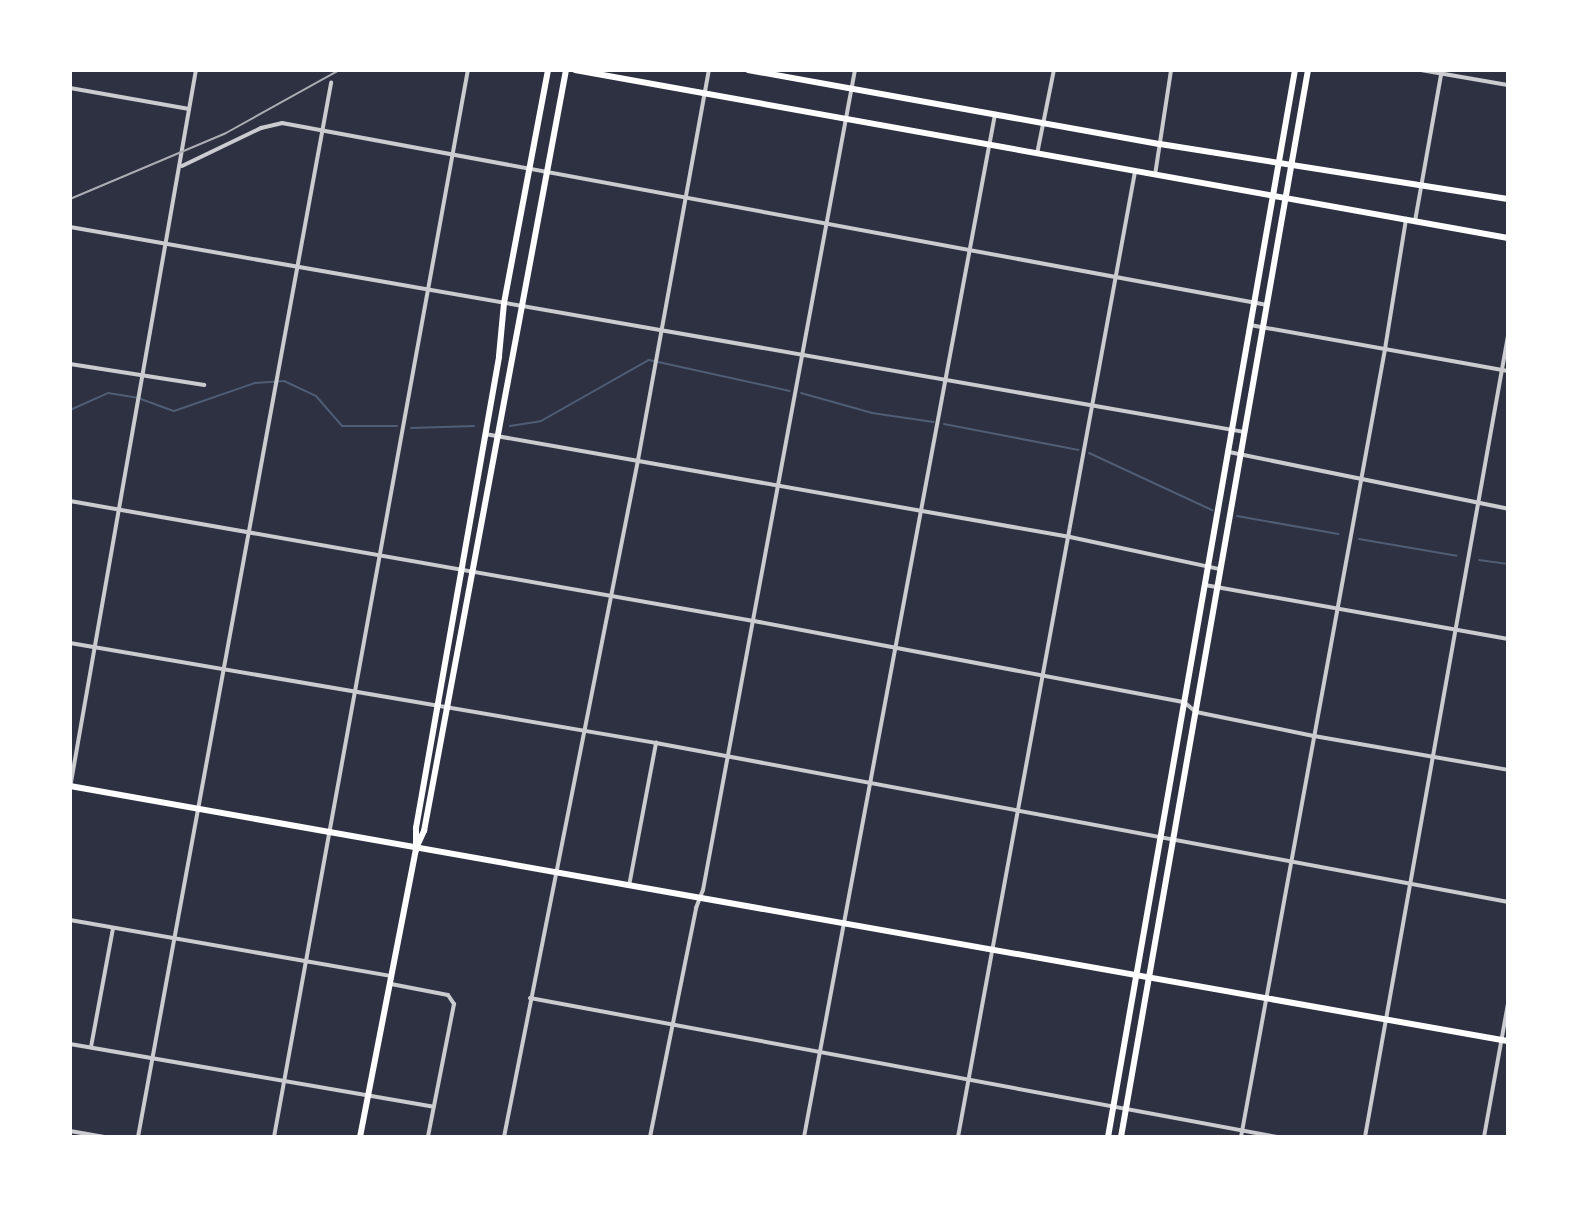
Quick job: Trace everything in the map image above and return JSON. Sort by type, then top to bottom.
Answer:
[{"type":"main road","points":[[360,1137],[416,850],[504,303],[548,70]]},
{"type":"main road","points":[[416,850],[424,831],[566,70]]},
{"type":"main road","points":[[575,70],[1508,238]]},
{"type":"main road","points":[[748,70],[1160,144],[1508,199]]},
{"type":"main road","points":[[1108,1137],[1295,70]]},
{"type":"main road","points":[[1121,1137],[1308,70]]},
{"type":"main road","points":[[70,787],[1505,1041]]},
{"type":"street","points":[[70,787],[120,511],[141,375],[182,166],[196,70]]},
{"type":"street","points":[[274,1137],[468,70]]},
{"type":"street","points":[[514,1137],[504,1136],[608,597],[638,460],[709,70]]},
{"type":"street","points":[[650,1137],[754,621],[855,70]]},
{"type":"street","points":[[1037,154],[1054,70]]},
{"type":"street","points":[[1155,175],[1171,70]]},
{"type":"street","points":[[1421,70],[1508,85]]},
{"type":"street","points":[[1415,221],[1442,72]]},
{"type":"street","points":[[138,1137],[331,83]]},
{"type":"street","points":[[70,88],[189,109]]},
{"type":"street","points":[[804,1137],[995,114]]},
{"type":"street","points":[[182,166],[271,125],[320,131],[1267,305]]},
{"type":"street","points":[[958,1137],[1136,171]]},
{"type":"street","points":[[1241,1137],[1406,219]]},
{"type":"street","points":[[70,227],[1245,432]]},
{"type":"street","points":[[1250,325],[1505,370]]},
{"type":"street","points":[[1365,1137],[1478,504],[1505,370],[1508,336]]},
{"type":"street","points":[[70,364],[204,385]]},
{"type":"street","points":[[485,434],[1070,537],[1222,570]]},
{"type":"street","points":[[1229,452],[1508,509]]},
{"type":"street","points":[[70,501],[897,647],[1184,702],[1196,712],[1314,736],[1508,770]]},
{"type":"street","points":[[1205,585],[1508,639]]},
{"type":"street","points":[[70,643],[1019,808],[1161,834],[1174,842],[1508,902]]},
{"type":"street","points":[[629,886],[656,743]]},
{"type":"street","points":[[70,920],[306,961],[448,995],[454,1004],[428,1137]]},
{"type":"street","points":[[91,1047],[113,927]]},
{"type":"street","points":[[530,998],[1277,1137]]},
{"type":"street","points":[[1484,1137],[1505,1041],[1508,1003]]},
{"type":"street","points":[[70,1044],[434,1107]]},
{"type":"street","points":[[70,1131],[104,1137]]},
{"type":"waterway","points":[[510,426],[541,421],[649,360],[790,391]]},
{"type":"waterway","points":[[70,410],[108,393],[138,398],[174,411],[255,383],[284,381],[316,396],[342,426],[397,426]]},
{"type":"waterway","points":[[801,393],[872,413],[933,422]]},
{"type":"waterway","points":[[944,424],[1079,450]]},
{"type":"waterway","points":[[411,428],[474,426]]},
{"type":"waterway","points":[[1089,453],[1212,510]]},
{"type":"waterway","points":[[1237,516],[1338,534]]},
{"type":"waterway","points":[[1359,539],[1457,556]]},
{"type":"waterway","points":[[1479,560],[1508,564]]},
{"type":"railway","points":[[70,199],[226,133],[339,70]]}]
